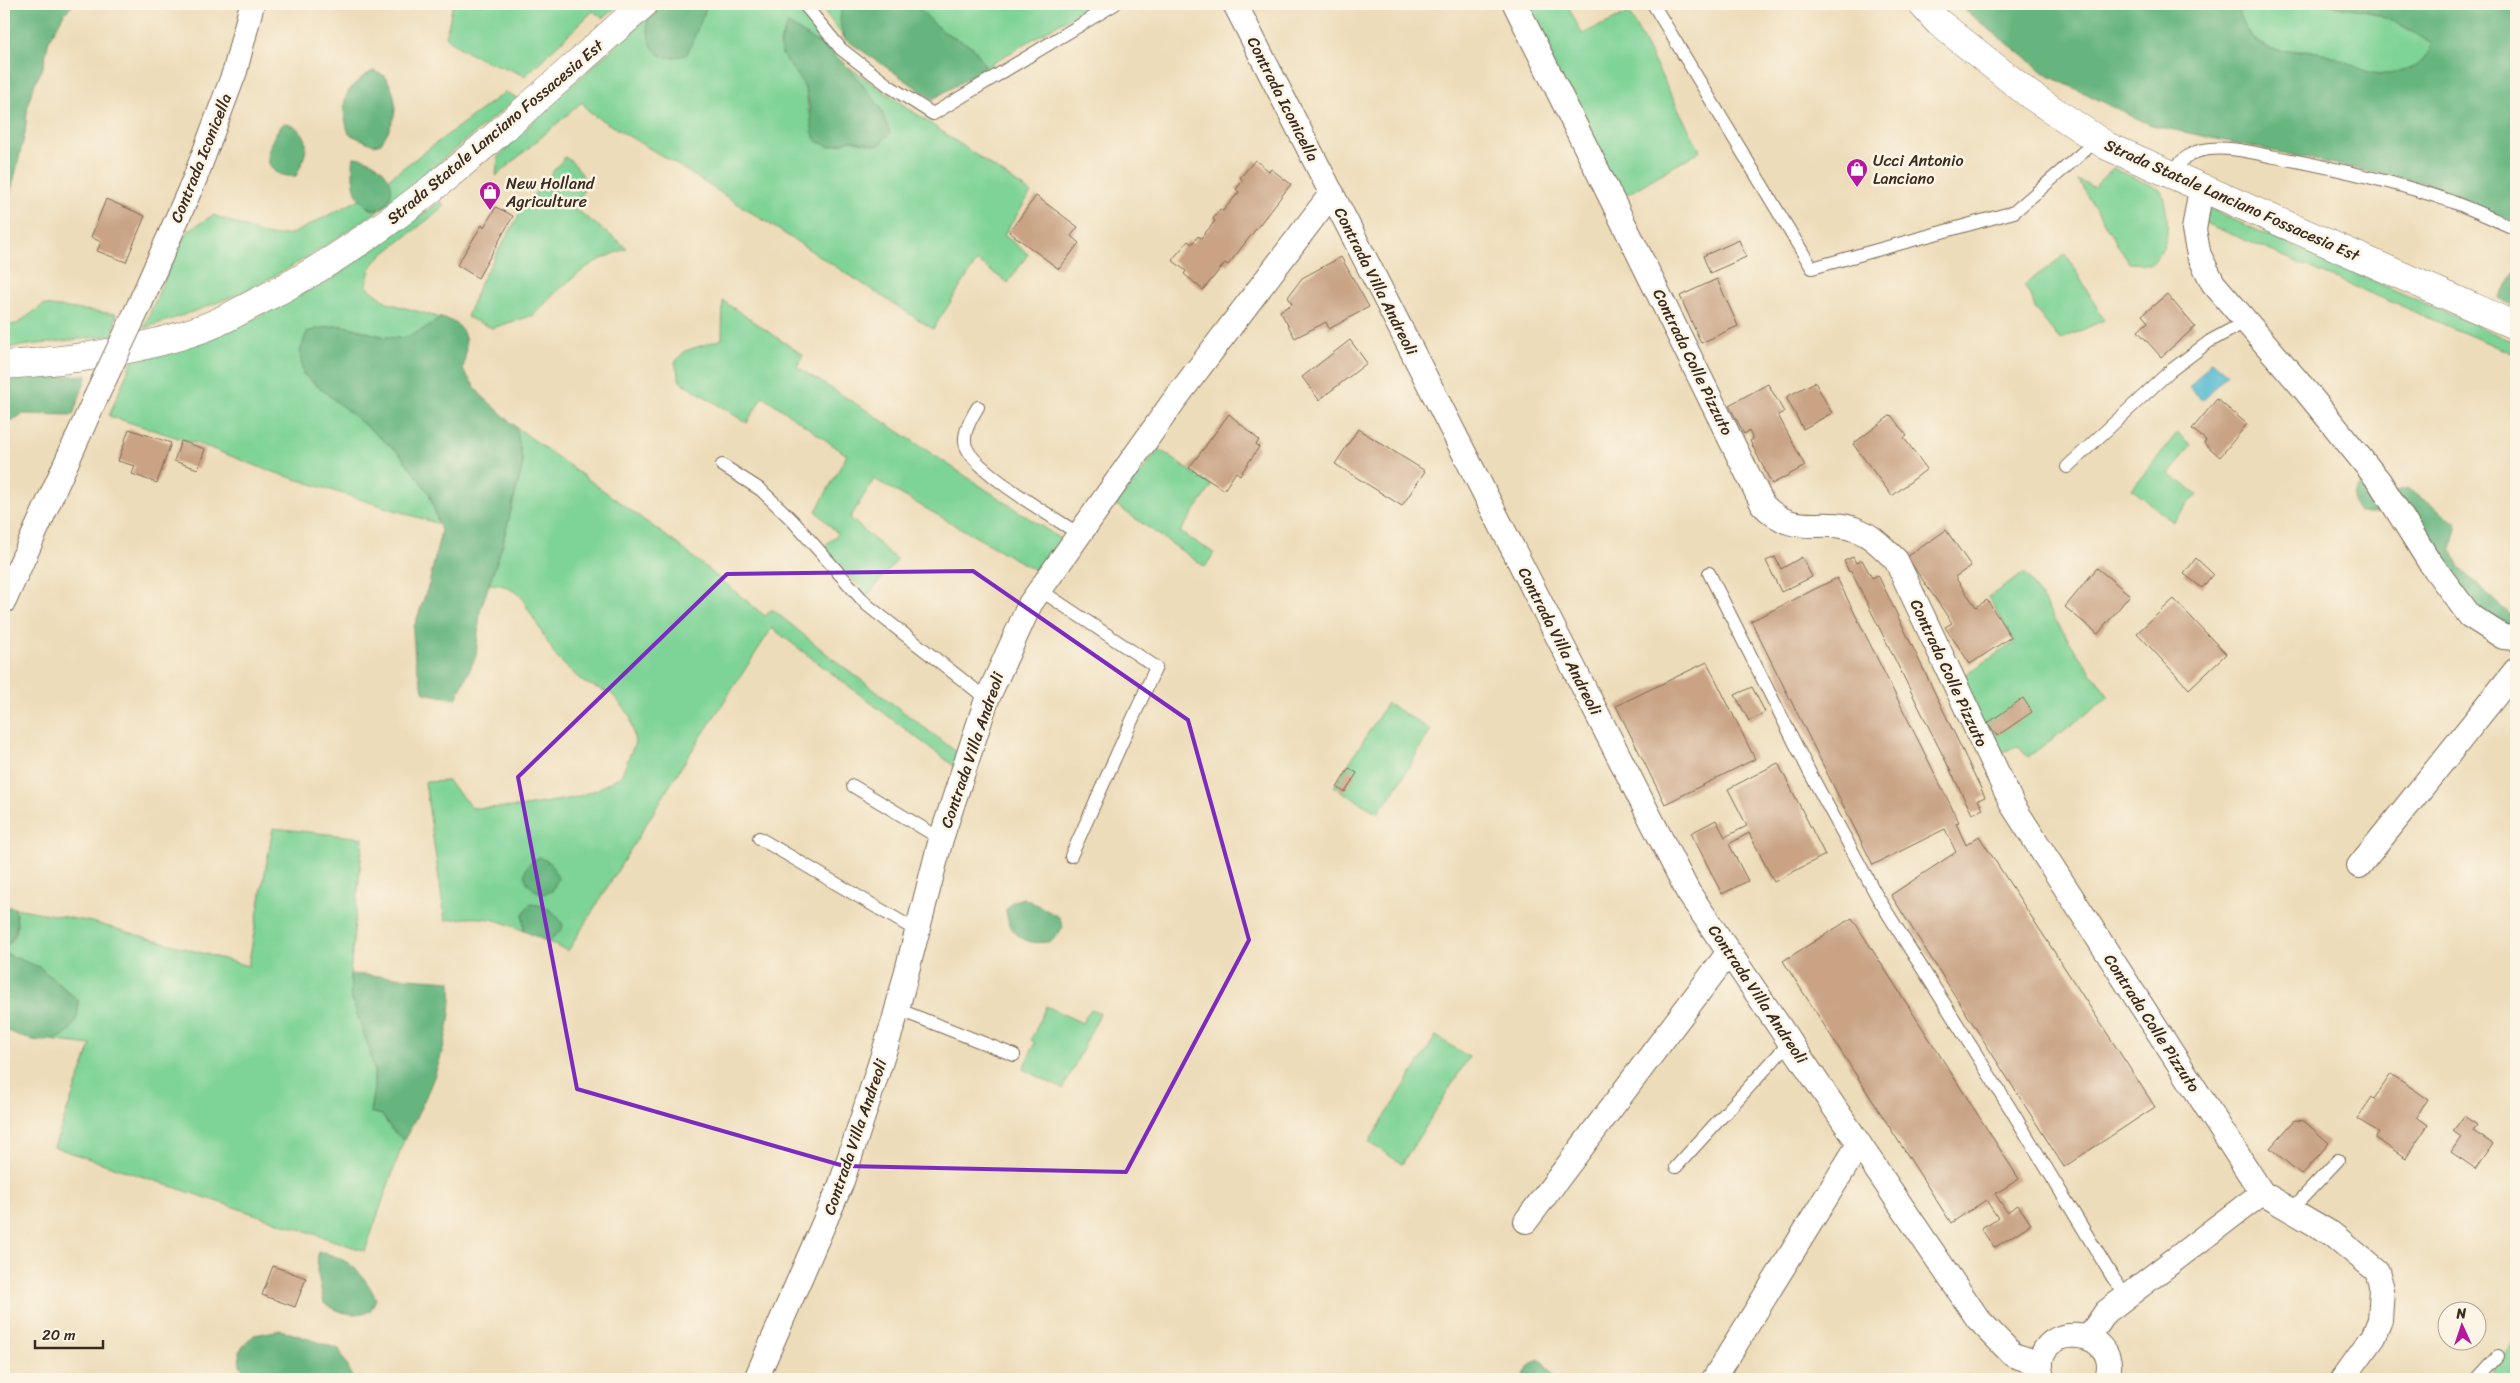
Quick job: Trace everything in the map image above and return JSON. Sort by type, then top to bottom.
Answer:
[{"type":"main road","name":"Strada Statale Lanciano Fossacesia Est","points":[[4,365],[84,359],[205,328],[292,285],[394,219],[487,143],[644,4]]},
{"type":"main road","name":"Strada Statale Lanciano Fossacesia Est","points":[[1922,4],[1938,22],[2022,89],[2097,140],[2201,188],[2516,326]]},
{"type":"street","name":"Contrada Iconicella","points":[[4,602],[138,308],[205,151],[235,71],[252,4]]},
{"type":"street","name":"Contrada Iconicella","points":[[1234,4],[1332,193]]},
{"type":"street","name":"Contrada Colle Pizzuto","points":[[1514,4],[1763,505],[1774,516],[1800,526],[1839,526],[1855,529],[1873,538],[1896,560],[2013,806],[2262,1193]]},
{"type":"street","points":[[2201,188],[2194,230],[2199,254],[2213,283],[2380,481],[2428,561],[2470,616],[2503,637],[2516,638]]},
{"type":"street","name":"Contrada Villa Andreoli","points":[[756,1379],[841,1184],[897,1010],[941,839],[987,698],[1030,604],[1173,402],[1332,193],[1688,892],[1978,1320],[2013,1355],[2041,1372]]},
{"type":"street","points":[[2359,866],[2516,670]]},
{"type":"street","points":[[1526,1221],[1729,952]]},
{"type":"street","points":[[1714,1379],[1858,1144]]},
{"type":"street","points":[[2088,1338],[2106,1312],[2262,1193],[2332,1234],[2377,1271],[2382,1289],[2380,1320],[2373,1337],[2343,1379]]},
{"type":"street","points":[[2041,1372],[2045,1351],[2052,1342],[2072,1334],[2088,1338],[2100,1347],[2106,1356],[2109,1366],[2106,1379]]},
{"type":"lane","points":[[804,4],[841,49],[889,86],[933,114],[1115,4]]},
{"type":"lane","points":[[1653,4],[1812,268],[2014,212],[2097,140]]},
{"type":"lane","points":[[2170,174],[2180,162],[2196,152],[2216,149],[2239,150],[2342,172],[2420,192],[2453,202],[2516,229]]},
{"type":"lane","points":[[2067,467],[2170,371],[2210,341],[2245,322]]},
{"type":"lane","points":[[978,407],[966,431],[965,442],[968,455],[984,470],[1078,534]]},
{"type":"lane","points":[[722,465],[761,490],[792,520],[867,605],[987,698]]},
{"type":"lane","points":[[1709,573],[1812,775],[1878,898],[2010,1108],[2113,1278],[2127,1296]]},
{"type":"lane","points":[[1040,590],[1156,667],[1071,856]]},
{"type":"lane","points":[[853,786],[941,839]]},
{"type":"lane","points":[[759,838],[917,931]]},
{"type":"lane","points":[[897,1010],[1014,1055]]},
{"type":"lane","points":[[1676,1167],[1790,1042]]},
{"type":"lane","points":[[2291,1210],[2338,1160]]},
{"type":"lane","points":[[2477,1379],[2498,1356]]},
{"type":"highlighted area","points":[[973,571],[1188,720],[1249,940],[1126,1172],[844,1166],[577,1089],[518,777],[727,574]]},
{"type":"green space","points":[[4,4],[74,4],[64,14],[49,40],[43,67],[28,103],[25,133],[4,220]]},
{"type":"green space","points":[[453,4],[620,4],[603,18],[593,11],[525,76],[463,50],[446,36]]},
{"type":"green space","points":[[664,4],[708,4],[687,54],[668,57],[655,51],[651,45],[647,18]]},
{"type":"green space","points":[[708,4],[791,4],[810,21],[828,49],[788,24],[780,43],[780,49],[782,55],[803,84],[808,102],[808,111],[839,145],[850,140],[862,142],[880,107],[847,66],[1031,193],[1004,235],[1028,254],[1008,283],[977,261],[933,329],[679,166],[590,113],[582,102],[496,176],[498,157],[549,105],[647,18],[701,18]]},
{"type":"green space","points":[[819,4],[844,4],[840,22],[845,39]]},
{"type":"green space","points":[[844,4],[915,5],[942,31],[973,47],[986,67],[933,99],[845,39],[840,22]]},
{"type":"green space","points":[[911,4],[1092,4],[986,67],[973,47],[942,31]]},
{"type":"green space","points":[[1521,4],[1567,4],[1582,34],[1629,13],[1700,151],[1617,200]]},
{"type":"green space","points":[[1966,4],[2249,4],[2238,13],[2249,33],[2256,41],[2266,47],[2329,55],[2371,73],[2383,74],[2396,73],[2419,64],[2429,52],[2432,43],[2404,26],[2368,11],[2323,4],[2516,4],[2516,224],[2433,185],[2151,125],[2049,76],[1966,11]]},
{"type":"green space","points":[[2249,4],[2325,4],[2355,8],[2394,22],[2432,43],[2428,54],[2421,63],[2412,69],[2390,74],[2378,74],[2351,66],[2320,53],[2279,50],[2266,47],[2256,41],[2249,33],[2238,13]]},
{"type":"green space","points":[[788,24],[828,49],[847,66],[880,107],[890,133],[878,146],[850,140],[829,147],[815,140],[807,93],[797,74],[782,54],[781,46]]},
{"type":"green space","points":[[373,71],[385,76],[395,102],[394,118],[391,126],[381,143],[374,145],[349,134],[344,113],[344,104],[350,90],[363,77]]},
{"type":"green space","points":[[505,92],[517,98],[383,208],[390,192],[388,179]]},
{"type":"green space","points":[[284,123],[301,132],[305,138],[305,151],[296,176],[275,172],[270,166],[268,158],[272,140]]},
{"type":"green space","points":[[354,157],[365,159],[374,164],[388,178],[391,194],[387,203],[379,210],[370,208],[359,198],[354,183]]},
{"type":"green space","points":[[565,157],[578,168],[584,180],[582,194],[573,207],[627,248],[584,269],[556,292],[534,315],[492,328],[467,317],[481,281],[523,208]]},
{"type":"green space","points":[[2113,168],[2161,190],[2166,209],[2166,239],[2163,248],[2151,264],[2129,263],[2078,180],[2093,187]]},
{"type":"green space","points":[[360,199],[370,209],[379,210],[303,260],[271,278],[228,298],[144,328],[177,248],[188,231],[213,215],[269,236],[292,234]]},
{"type":"green space","points":[[441,201],[444,207],[377,259],[370,269],[366,286],[388,303],[441,318],[426,328],[399,338],[380,336],[344,326],[328,327],[307,332],[303,374],[400,454],[429,493],[439,524],[270,471],[207,447],[109,416],[132,361],[181,349],[268,312],[337,275]]},
{"type":"green space","points":[[2201,203],[2222,215],[2516,343],[2516,355],[2205,223]]},
{"type":"green space","points":[[2066,254],[2104,320],[2060,340],[2035,309],[2032,298],[2024,285]]},
{"type":"green space","points":[[2516,272],[2516,307],[2498,298]]},
{"type":"green space","points":[[723,301],[803,355],[797,367],[869,412],[1062,540],[1045,576],[874,479],[850,518],[897,560],[868,595],[821,549],[838,534],[816,511],[847,455],[763,396],[747,423],[680,381],[675,362],[685,351],[722,339]]},
{"type":"green space","points":[[43,305],[116,314],[114,335],[4,348],[4,325],[17,324]]},
{"type":"green space","points":[[441,318],[458,325],[462,331],[466,345],[463,370],[480,394],[516,427],[523,463],[502,546],[480,611],[476,656],[456,699],[424,693],[415,660],[413,630],[429,584],[441,531],[429,493],[400,454],[303,374],[300,352],[307,332],[317,329],[344,326],[380,336],[399,338],[426,328]]},
{"type":"green space","points":[[87,375],[73,415],[23,414],[4,425],[4,379]]},
{"type":"green space","points":[[516,427],[677,544],[765,616],[772,609],[832,658],[962,756],[958,769],[772,628],[680,769],[568,951],[548,942],[553,937],[523,914],[524,931],[503,922],[486,918],[445,920],[425,782],[448,781],[472,808],[519,807],[573,798],[596,790],[621,776],[635,743],[630,715],[612,694],[583,682],[557,658],[520,595],[505,586],[489,584],[502,546],[523,463]]},
{"type":"green space","points":[[2177,433],[2191,445],[2169,474],[2197,494],[2173,522],[2132,489]]},
{"type":"green space","points":[[1159,449],[1212,486],[1180,532],[1214,553],[1205,567],[1116,505]]},
{"type":"green space","points":[[2363,481],[2368,484],[2381,500],[2380,509],[2377,513],[2359,513],[2354,504],[2355,493]]},
{"type":"green space","points":[[2408,488],[2457,524],[2451,549],[2461,569],[2516,620],[2516,623],[2501,625],[2489,619],[2459,588],[2391,492]]},
{"type":"green space","points":[[2025,573],[2077,653],[2109,697],[2028,757],[2019,746],[1995,755],[1959,679],[2015,642],[1988,597]]},
{"type":"green space","points":[[1387,703],[1431,730],[1398,785],[1378,813],[1334,787]]},
{"type":"green space","points":[[273,828],[363,838],[350,974],[351,997],[369,1048],[374,1070],[374,1088],[370,1112],[382,1115],[392,1130],[404,1140],[365,1251],[54,1147],[91,1045],[49,1040],[53,1040],[78,1000],[39,967],[4,953],[14,938],[17,929],[15,908],[92,922],[248,966]]},
{"type":"green space","points":[[540,857],[550,863],[558,878],[552,891],[544,894],[531,887],[525,877],[525,871],[528,866]]},
{"type":"green space","points":[[1024,898],[1059,917],[1063,927],[1052,941],[1027,941],[1015,933],[1011,927],[1006,910],[1013,901]]},
{"type":"green space","points":[[530,904],[550,910],[563,925],[562,929],[548,942],[524,931],[523,914]]},
{"type":"green space","points":[[4,906],[15,908],[16,930],[4,949]]},
{"type":"green space","points":[[4,953],[39,967],[78,1000],[76,1021],[65,1035],[48,1041],[37,1041],[4,1029]]},
{"type":"green space","points":[[350,974],[451,981],[449,1023],[445,1043],[432,1083],[404,1140],[392,1130],[382,1115],[370,1112],[374,1088],[374,1070],[369,1048],[351,997]]},
{"type":"green space","points":[[1046,1006],[1082,1023],[1091,1009],[1100,1013],[1063,1089],[1023,1069],[1035,1043],[1031,1040]]},
{"type":"green space","points":[[1436,1036],[1469,1057],[1402,1164],[1369,1142]]},
{"type":"green space","points":[[318,1252],[338,1257],[360,1274],[376,1299],[370,1311],[357,1314],[346,1313],[324,1303],[317,1270]]},
{"type":"green space","points":[[281,1330],[339,1349],[353,1377],[352,1379],[248,1379],[240,1365],[239,1351],[254,1335]]},
{"type":"green space","points":[[2516,1342],[2516,1379],[2485,1379]]},
{"type":"green space","points":[[1538,1359],[1545,1363],[1554,1379],[1522,1379],[1528,1367]]},
{"type":"water","points":[[2212,361],[2227,374],[2203,400],[2189,388]]},
{"type":"building","points":[[1255,160],[1291,184],[1228,265],[1225,263],[1203,290],[1184,274],[1186,271],[1172,260],[1188,241],[1192,244],[1198,236],[1201,238],[1215,221],[1213,219],[1220,209],[1223,211],[1239,192],[1236,189],[1243,180],[1240,178]]},
{"type":"building","points":[[1036,196],[1078,227],[1071,236],[1079,243],[1059,269],[1009,232]]},
{"type":"building","points":[[106,199],[145,216],[126,262],[97,251],[101,242],[91,237]]},
{"type":"building","points":[[496,207],[513,216],[478,278],[457,265],[482,225],[484,227]]},
{"type":"building","points":[[1739,240],[1746,257],[1710,273],[1703,256]]},
{"type":"building","points":[[1341,257],[1369,307],[1329,329],[1326,322],[1295,338],[1280,311],[1292,304],[1288,297],[1302,278]]},
{"type":"building","points":[[1717,279],[1738,326],[1701,343],[1680,296]]},
{"type":"building","points":[[2167,294],[2195,327],[2161,357],[2138,331],[2148,322],[2142,315]]},
{"type":"building","points":[[1350,340],[1367,363],[1319,400],[1302,377]]},
{"type":"building","points":[[1815,382],[1832,413],[1803,429],[1786,397]]},
{"type":"building","points":[[1768,384],[1784,412],[1778,415],[1805,466],[1772,484],[1750,441],[1753,439],[1749,431],[1744,434],[1729,405]]},
{"type":"building","points":[[2217,399],[2247,424],[2220,457],[2204,443],[2206,440],[2192,429]]},
{"type":"building","points":[[1229,414],[1259,440],[1256,445],[1259,447],[1240,475],[1236,472],[1224,490],[1189,468]]},
{"type":"building","points":[[1891,415],[1907,436],[1904,438],[1927,469],[1892,496],[1853,444]]},
{"type":"building","points":[[129,429],[171,443],[157,483],[132,474],[135,466],[118,461]]},
{"type":"building","points":[[1358,429],[1425,471],[1402,506],[1335,464]]},
{"type":"building","points":[[181,441],[205,449],[198,469],[174,461]]},
{"type":"building","points":[[1946,530],[1971,566],[1955,577],[1976,607],[1987,600],[2011,637],[1970,664],[1945,627],[1952,623],[1907,557]]},
{"type":"building","points":[[1775,557],[1781,569],[1802,557],[1812,577],[1781,592],[1766,561]]},
{"type":"building","points":[[1853,557],[1856,563],[1862,560],[1872,578],[1878,575],[1985,797],[1978,800],[1983,809],[1972,814],[1851,571],[1849,572],[1844,561]]},
{"type":"building","points":[[2196,558],[2213,574],[2202,588],[2184,574]]},
{"type":"building","points":[[2097,568],[2130,595],[2098,634],[2065,607]]},
{"type":"building","points":[[1837,578],[1959,822],[1956,823],[1966,845],[1979,836],[2155,1107],[2064,1167],[1891,895],[1956,852],[1945,829],[1873,865],[1751,621]]},
{"type":"building","points":[[2174,599],[2226,654],[2189,689],[2137,633]]},
{"type":"building","points":[[1707,662],[1755,759],[1665,804],[1616,706]]},
{"type":"building","points":[[1752,687],[1765,712],[1749,721],[1735,695]]},
{"type":"building","points":[[2023,698],[2032,712],[1997,736],[1988,723]]},
{"type":"building","points":[[1778,763],[1825,855],[1774,882],[1749,833],[1729,844],[1748,881],[1722,894],[1691,833],[1716,820],[1725,837],[1747,826],[1728,789]]},
{"type":"building","points":[[1349,768],[1357,773],[1345,792],[1337,788]]},
{"type":"building","points":[[1852,918],[2019,1179],[1995,1194],[2007,1212],[2018,1205],[2031,1224],[1994,1248],[1981,1228],[1998,1218],[1986,1200],[1951,1223],[1783,961]]},
{"type":"building","points":[[2391,1074],[2428,1099],[2417,1117],[2428,1125],[2406,1158],[2375,1138],[2379,1132],[2357,1119],[2372,1097],[2374,1099]]},
{"type":"building","points":[[2464,1116],[2477,1125],[2473,1131],[2493,1144],[2476,1169],[2451,1152],[2461,1137],[2453,1131]]},
{"type":"building","points":[[2295,1120],[2304,1121],[2329,1143],[2302,1175],[2270,1148]]},
{"type":"building","points":[[273,1266],[306,1278],[295,1307],[262,1295]]},
{"type":"place","name":"Ucci Antonio Lanciano","points":[[1857,188]]},
{"type":"place","name":"New Holland Agriculture","points":[[490,211]]}]
